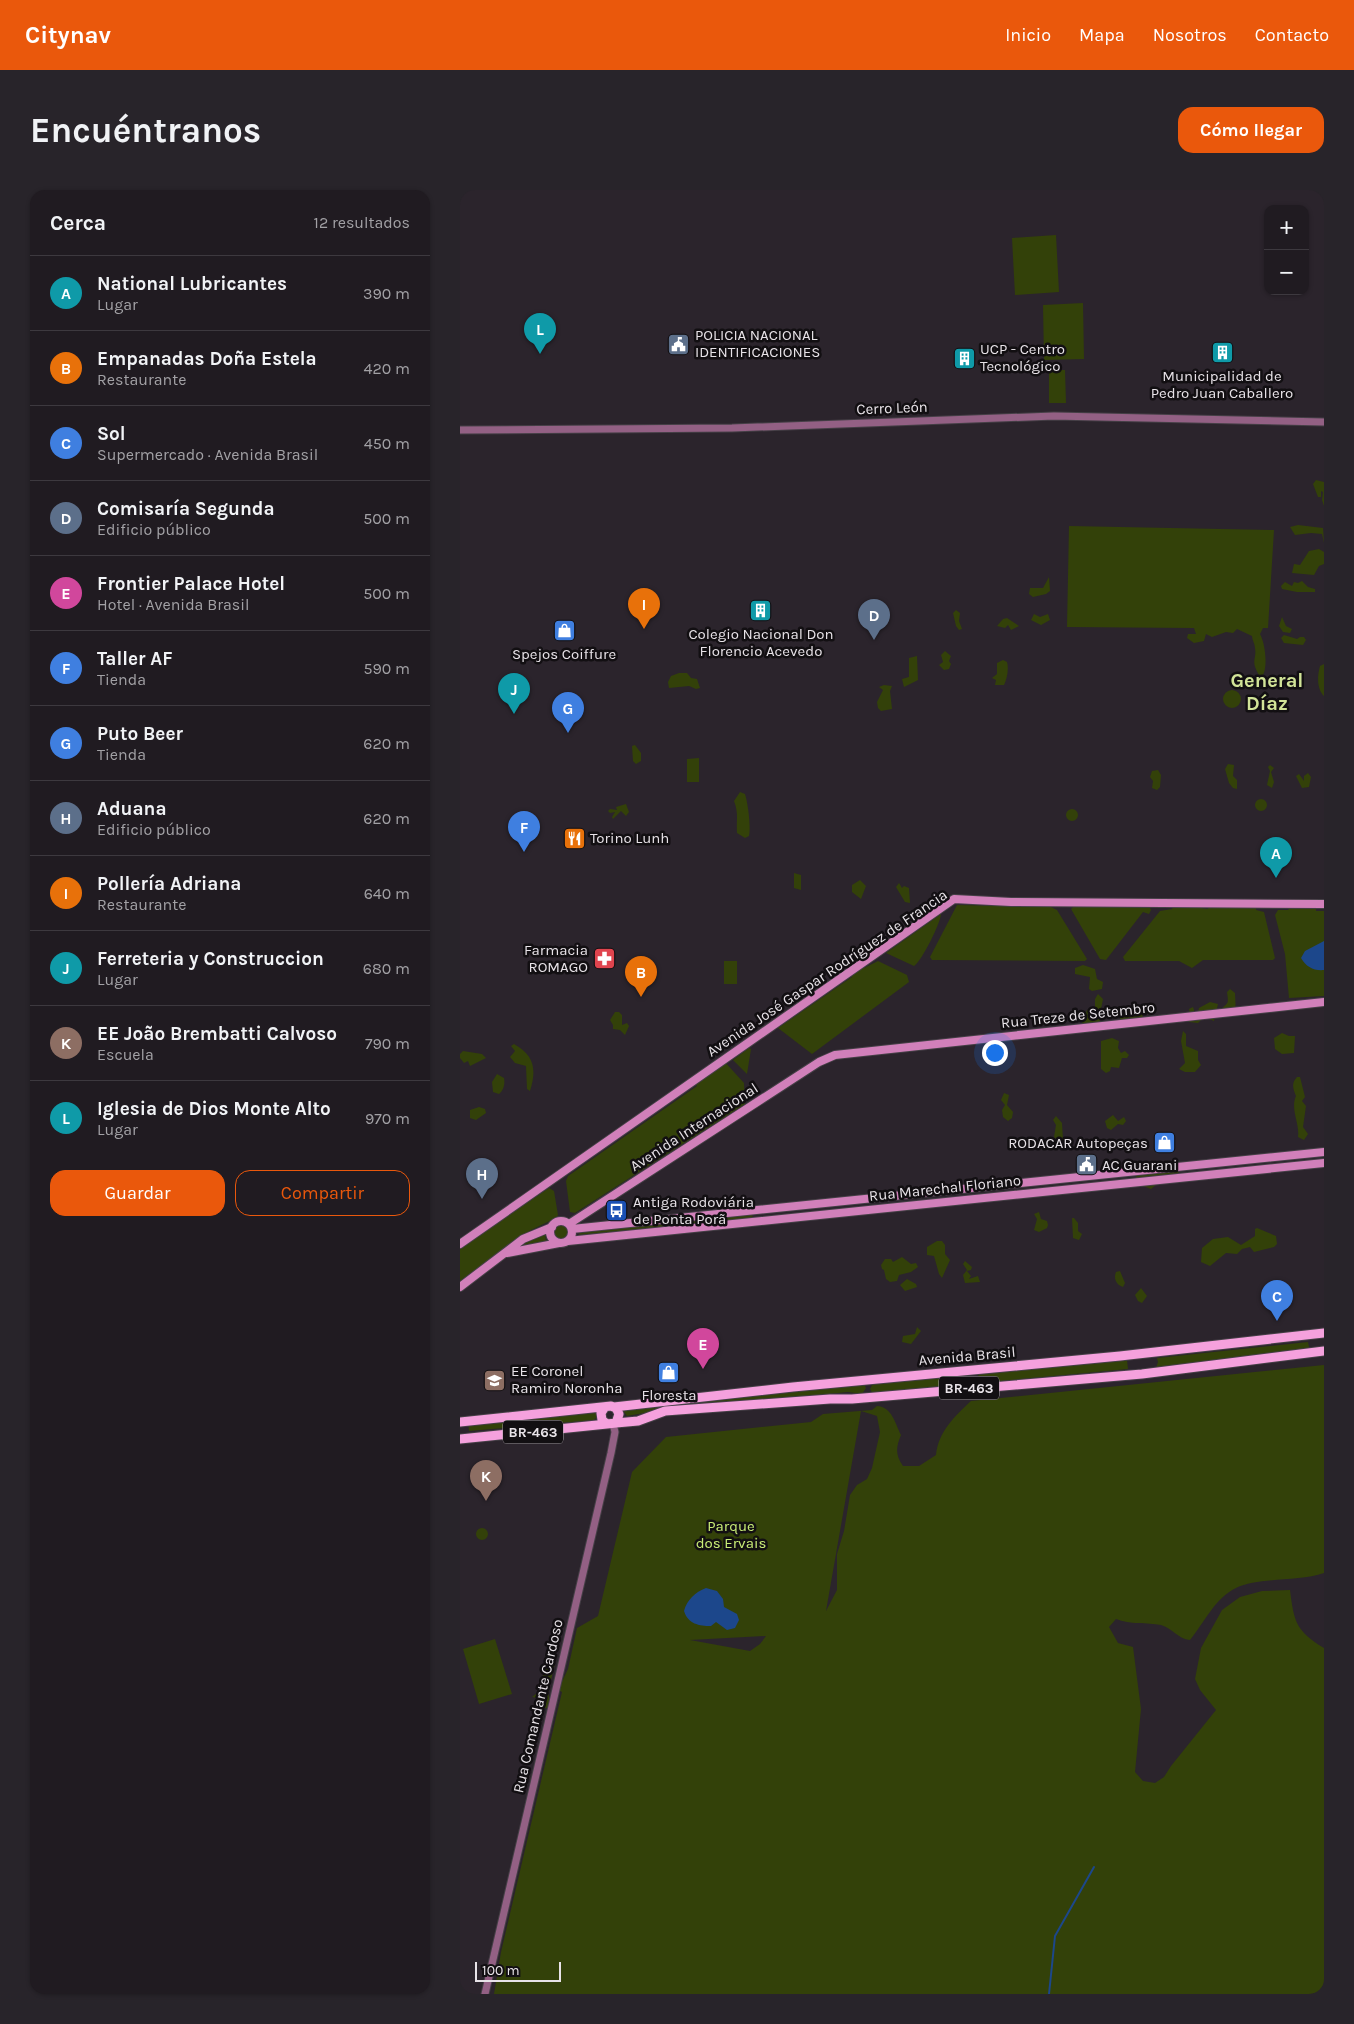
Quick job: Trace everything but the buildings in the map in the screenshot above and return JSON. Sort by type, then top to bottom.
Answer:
[{"type":"main road","name":"Avenida José Gaspar Rodríguez de Francia","points":[[460,1244],[954,899],[1011,902],[1324,904]]},
{"type":"main road","name":"Rua Treze de Setembro","points":[[835,1055],[1324,1002]]},
{"type":"main road","name":"Avenida Internacional","points":[[570,1226],[819,1062],[835,1055]]},
{"type":"main road","name":"Rua Marechal Floriano","points":[[570,1226],[813,1205],[1324,1152]]},
{"type":"main road","points":[[1247,1160],[1248,1171]]},
{"type":"main road","name":"Rua Marechal Floriano","points":[[568,1241],[1324,1163]]},
{"type":"main road","points":[[1004,1185],[1005,1196]]},
{"type":"main road","points":[[813,1205],[814,1215]]},
{"type":"main road","points":[[460,1287],[523,1239],[552,1227],[560,1221],[570,1226],[572,1236],[568,1241],[507,1252]]},
{"type":"main road","points":[[552,1227],[551,1237],[559,1243]]},
{"type":"main road","name":"Avenida Brasil","points":[[460,1422],[868,1379],[1120,1356],[1324,1333]]},
{"type":"main road","name":"BR-463","points":[[460,1439],[638,1421],[665,1411],[868,1397],[1142,1374],[1324,1351]]},
{"type":"main road","points":[[868,1379],[868,1397]]},
{"type":"main road","points":[[609,1407],[619,1414],[612,1424],[601,1416],[609,1407]]},
{"type":"street","name":"Cerro León","points":[[460,430],[732,428],[1054,416],[1324,422]]},
{"type":"street","name":"Rua Comandante Cardoso","points":[[484,1994],[611,1453],[615,1432],[612,1424]]},
{"type":"green space","points":[[1056,235],[1059,292],[1015,295],[1012,238]]},
{"type":"green space","points":[[1083,303],[1084,359],[1044,360],[1043,305]]},
{"type":"green space","points":[[1049,370],[1065,370],[1066,403],[1049,403]]},
{"type":"green space","points":[[1316,480],[1324,482],[1324,506],[1322,500],[1323,492],[1321,491],[1321,497],[1318,497],[1313,484]]},
{"type":"green space","points":[[1298,525],[1323,528],[1324,543],[1322,534],[1295,535],[1290,527]]},
{"type":"green space","points":[[1069,526],[1274,530],[1268,628],[1263,628],[1260,634],[1265,654],[1265,671],[1263,675],[1259,675],[1254,663],[1255,646],[1252,636],[1237,629],[1233,633],[1226,632],[1212,637],[1206,634],[1204,641],[1194,643],[1187,638],[1188,634],[1196,634],[1194,628],[1067,627]]},
{"type":"green space","points":[[1319,549],[1324,552],[1324,564],[1319,566],[1314,575],[1292,573],[1294,564],[1300,565],[1309,551]]},
{"type":"green space","points":[[1049,577],[1050,591],[1033,597],[1029,594],[1030,588],[1043,588]]},
{"type":"green space","points":[[1302,581],[1308,587],[1315,589],[1315,592],[1297,592],[1282,589],[1281,586],[1285,582],[1292,586],[1294,582]]},
{"type":"green space","points":[[956,610],[960,613],[959,621],[962,629],[959,630],[953,613]]},
{"type":"green space","points":[[1034,614],[1040,617],[1048,614],[1050,620],[1041,625],[1031,620]]},
{"type":"green space","points":[[1282,617],[1286,626],[1292,629],[1290,633],[1283,632],[1279,626]]},
{"type":"green space","points":[[1007,618],[1019,626],[1011,630],[1008,625],[1005,628],[997,626],[1003,619]]},
{"type":"green space","points":[[1284,635],[1297,639],[1304,637],[1306,640],[1303,645],[1284,643],[1281,638]]},
{"type":"green space","points":[[945,651],[951,656],[949,661],[951,664],[949,669],[944,670],[939,665],[943,662],[941,655]]},
{"type":"green space","points":[[917,656],[918,680],[904,687],[902,679],[909,677],[909,658]]},
{"type":"green space","points":[[1003,660],[1008,665],[1006,680],[1004,685],[995,685],[996,680],[992,678],[997,674],[997,663]]},
{"type":"green space","points":[[1324,664],[1324,696],[1320,690],[1318,678],[1320,666]]},
{"type":"green space","points":[[687,673],[691,678],[697,679],[700,688],[696,689],[689,686],[669,688],[668,682],[671,676]]},
{"type":"green space","points":[[884,685],[892,686],[890,691],[892,709],[881,711],[878,708],[877,702],[883,690],[879,687]]},
{"type":"green space","points":[[1232,690],[1238,693],[1241,699],[1238,705],[1232,708],[1226,705],[1223,699],[1226,693]]},
{"type":"green space","points":[[635,745],[641,753],[641,761],[636,764],[633,761],[632,746]]},
{"type":"green space","points":[[699,758],[699,782],[687,782],[687,759]]},
{"type":"green space","points":[[1228,764],[1234,765],[1233,776],[1237,780],[1237,789],[1233,788],[1229,783],[1225,769]]},
{"type":"green space","points":[[1270,765],[1274,768],[1271,772],[1274,782],[1272,788],[1267,785],[1270,771],[1268,767]]},
{"type":"green space","points":[[1158,770],[1161,775],[1160,787],[1157,790],[1152,788],[1153,781],[1150,777],[1152,771]]},
{"type":"green space","points":[[1308,773],[1311,777],[1309,787],[1302,788],[1296,776],[1299,774],[1304,781],[1304,776]]},
{"type":"green space","points":[[740,792],[745,794],[749,815],[749,836],[745,838],[737,833],[737,813],[734,801]]},
{"type":"green space","points":[[1261,799],[1267,805],[1261,811],[1255,805]]},
{"type":"green space","points":[[626,804],[629,812],[626,816],[621,811],[613,819],[612,817],[615,812],[610,813],[608,811],[610,809],[617,810],[616,807]]},
{"type":"green space","points":[[1070,809],[1074,809],[1078,815],[1074,821],[1070,821],[1066,817],[1066,813]]},
{"type":"green space","points":[[794,873],[801,875],[801,890],[794,888]]},
{"type":"green space","points":[[860,880],[866,886],[861,899],[852,892],[852,885]]},
{"type":"green space","points":[[899,883],[902,888],[904,886],[909,888],[910,903],[905,902],[896,887]]},
{"type":"green space","points":[[1098,902],[1148,903],[1151,910],[1149,914],[1143,912],[1106,960],[1100,959],[1071,909],[1073,907],[1096,907]]},
{"type":"green space","points":[[1173,904],[1208,909],[1209,905],[1256,907],[1256,910],[1264,912],[1275,958],[1273,960],[1203,960],[1192,968],[1179,961],[1125,961],[1123,957],[1160,911],[1172,909]]},
{"type":"green space","points":[[957,905],[1051,907],[1057,910],[1087,959],[1085,961],[932,960],[930,957]]},
{"type":"green space","points":[[1291,905],[1316,905],[1316,911],[1324,911],[1324,996],[1289,998],[1285,954],[1275,915],[1278,910],[1288,910]]},
{"type":"green space","points":[[941,914],[938,925],[922,957],[914,966],[886,953]]},
{"type":"green space","points":[[724,961],[737,961],[737,984],[724,984]]},
{"type":"green space","points":[[878,961],[907,975],[909,982],[812,1054],[778,1028],[852,977],[852,973],[859,967],[864,968]]},
{"type":"green space","points":[[1083,965],[1095,969],[1097,979],[1103,982],[1102,989],[1092,991],[1089,989],[1090,977],[1075,974],[1075,968]]},
{"type":"green space","points":[[1230,989],[1235,993],[1235,1007],[1232,1013],[1225,1017],[1222,1016],[1220,1011],[1227,1003],[1227,992]]},
{"type":"green space","points":[[1098,994],[1103,999],[1100,1014],[1102,1017],[1098,1024],[1083,1026],[1082,1021],[1087,1010],[1095,1009],[1095,999]]},
{"type":"green space","points":[[1210,1002],[1218,1004],[1214,1021],[1204,1017],[1198,1023],[1189,1022],[1187,1019],[1190,1015],[1189,1009],[1193,1007],[1195,1013],[1198,1012],[1199,1008]]},
{"type":"green space","points":[[615,1012],[619,1012],[622,1015],[622,1025],[627,1023],[629,1026],[625,1035],[620,1030],[613,1029],[610,1020]]},
{"type":"green space","points":[[1142,1012],[1143,1019],[1120,1022],[1120,1016],[1124,1014],[1130,1018],[1131,1013]]},
{"type":"green space","points":[[1183,1031],[1186,1034],[1186,1046],[1198,1051],[1198,1060],[1201,1065],[1195,1072],[1185,1072],[1179,1069],[1185,1063],[1181,1041]]},
{"type":"green space","points":[[1282,1033],[1295,1036],[1294,1053],[1282,1054],[1275,1049],[1274,1038]]},
{"type":"green space","points":[[1112,1038],[1119,1041],[1118,1048],[1121,1053],[1125,1051],[1129,1055],[1127,1058],[1122,1058],[1119,1068],[1111,1067],[1110,1071],[1106,1073],[1101,1069],[1101,1041]]},
{"type":"green space","points":[[514,1044],[526,1053],[532,1063],[533,1076],[530,1091],[527,1089],[526,1066],[515,1063],[510,1057],[515,1051],[511,1046]]},
{"type":"green space","points":[[749,1048],[751,1049],[747,1074],[733,1060]]},
{"type":"green space","points":[[463,1051],[482,1054],[486,1058],[470,1066],[468,1061],[464,1063],[460,1058],[460,1054]]},
{"type":"green space","points":[[723,1060],[744,1083],[745,1104],[575,1213],[570,1212],[566,1181],[568,1176],[697,1086],[695,1083]]},
{"type":"green space","points":[[497,1074],[504,1078],[503,1089],[499,1094],[493,1092],[492,1082]]},
{"type":"green space","points":[[1297,1077],[1300,1077],[1305,1097],[1302,1101],[1306,1106],[1303,1127],[1308,1134],[1304,1140],[1298,1137],[1294,1106],[1296,1096],[1293,1084]]},
{"type":"green space","points":[[1004,1093],[1009,1095],[1007,1105],[1013,1112],[1012,1118],[1008,1121],[1003,1117],[1002,1110],[1005,1105],[1001,1100]]},
{"type":"green space","points":[[479,1107],[485,1109],[486,1113],[476,1120],[470,1118],[470,1110]]},
{"type":"green space","points":[[1113,1115],[1118,1121],[1124,1117],[1126,1121],[1123,1125],[1118,1124],[1111,1130],[1107,1128],[1105,1121]]},
{"type":"green space","points":[[1056,1116],[1062,1123],[1063,1140],[1061,1143],[1054,1137],[1056,1125],[1053,1120]]},
{"type":"green space","points":[[1165,1164],[1179,1170],[1177,1177],[1160,1179],[1156,1176],[1156,1185],[1151,1189],[1135,1183],[1137,1174],[1151,1170],[1157,1174]]},
{"type":"green space","points":[[489,1177],[492,1180],[489,1187],[477,1189],[477,1184],[482,1178]]},
{"type":"green space","points":[[549,1188],[554,1191],[558,1215],[556,1218],[531,1230],[460,1281],[460,1249]]},
{"type":"green space","points":[[1039,1212],[1041,1219],[1047,1221],[1048,1225],[1047,1228],[1039,1232],[1034,1230],[1037,1219],[1034,1214]]},
{"type":"green space","points":[[752,1214],[753,1218],[579,1235],[580,1232]]},
{"type":"green space","points":[[1072,1218],[1078,1223],[1078,1231],[1082,1234],[1079,1240],[1073,1238]]},
{"type":"green space","points":[[561,1225],[569,1233],[561,1241],[553,1233]]},
{"type":"green space","points":[[1257,1228],[1276,1236],[1277,1244],[1274,1247],[1254,1252],[1250,1247],[1242,1249],[1237,1254],[1226,1253],[1210,1266],[1201,1262],[1202,1248],[1213,1239],[1228,1237],[1241,1245],[1255,1236],[1255,1229]]},
{"type":"green space","points":[[545,1232],[546,1242],[516,1248]]},
{"type":"green space","points":[[937,1241],[942,1241],[945,1245],[945,1254],[950,1260],[942,1278],[934,1256],[927,1255],[927,1247]]},
{"type":"green space","points":[[902,1257],[911,1264],[916,1263],[918,1267],[911,1272],[899,1275],[897,1281],[890,1282],[886,1279],[881,1265],[885,1259],[891,1259],[893,1262]]},
{"type":"green space","points":[[965,1261],[972,1267],[971,1270],[967,1271],[971,1276],[969,1279],[978,1276],[980,1282],[965,1283],[963,1275],[967,1270],[963,1264]]},
{"type":"green space","points":[[1120,1271],[1125,1283],[1123,1287],[1115,1279],[1116,1272]]},
{"type":"green space","points":[[907,1279],[916,1284],[917,1287],[905,1291],[900,1285]]},
{"type":"green space","points":[[1141,1288],[1147,1296],[1142,1303],[1138,1301],[1135,1295]]},
{"type":"green space","points":[[917,1327],[921,1331],[911,1344],[902,1342],[903,1336],[915,1334]]},
{"type":"green space","points":[[1308,1342],[1310,1351],[1156,1368],[1157,1358]]},
{"type":"green space","points":[[1127,1360],[1128,1369],[980,1383],[976,1379],[980,1373]]},
{"type":"green space","name":"Parque dos Ervais","points":[[1324,1365],[1324,1573],[1302,1578],[1255,1582],[1236,1588],[1216,1604],[1190,1640],[1182,1638],[1165,1626],[1156,1624],[1127,1622],[1116,1619],[1109,1627],[1118,1643],[1133,1647],[1141,1709],[1135,1772],[1143,1781],[1155,1783],[1164,1777],[1216,1710],[1200,1690],[1195,1679],[1201,1648],[1222,1610],[1240,1597],[1262,1591],[1290,1590],[1293,1610],[1298,1625],[1307,1636],[1324,1648],[1324,1994],[494,1994],[501,1952],[562,1692],[558,1690],[568,1669],[577,1628],[598,1616],[632,1472],[666,1437],[811,1422],[823,1414],[872,1410],[877,1406],[890,1412],[895,1421],[901,1435],[897,1451],[903,1466],[919,1466],[936,1455],[940,1439],[948,1425],[971,1401]],"holes":[[[861,1411],[877,1416],[880,1432],[872,1468],[867,1479],[857,1485],[850,1495],[844,1531],[837,1554],[837,1590],[826,1611]],[[766,1636],[760,1644],[750,1651],[690,1640]]]},
{"type":"green space","points":[[943,1376],[948,1382],[945,1386],[873,1394],[870,1389],[873,1383]]},
{"type":"green space","points":[[864,1384],[866,1388],[862,1394],[848,1392],[627,1416],[624,1412],[626,1406]]},
{"type":"green space","points":[[598,1409],[597,1417],[594,1420],[469,1431],[468,1422]]},
{"type":"green space","points":[[480,1528],[484,1528],[488,1534],[484,1540],[480,1540],[476,1536],[476,1532]]},
{"type":"green space","points":[[495,1639],[512,1694],[479,1704],[463,1649]]},
{"type":"green space","points":[[551,1661],[555,1663],[548,1693],[550,1702],[548,1708],[541,1708],[543,1699],[532,1697],[541,1690],[544,1670]]},
{"type":"water","points":[[1324,941],[1324,970],[1311,968],[1301,958],[1305,951]]},
{"type":"water","points":[[706,1588],[717,1591],[723,1599],[724,1607],[737,1614],[739,1620],[735,1628],[727,1630],[716,1622],[711,1626],[694,1623],[688,1619],[684,1611],[687,1603],[695,1594]]},
{"type":"waterway","points":[[1049,1994],[1055,1936],[1094,1867]]},
{"type":"place","name":"POLICIA NACIONAL IDENTIFICACIONES","points":[[679,344]]},
{"type":"place","name":"Municipalidad de Pedro Juan Caballero","points":[[1222,353]]},
{"type":"place","name":"Iglesia de Dios Monte Alto","points":[[540,354]]},
{"type":"place","name":"UCP - Centro Tecnológico","points":[[964,358]]},
{"type":"place","name":"Colegio Nacional Don Florencio Acevedo","points":[[761,611]]},
{"type":"place","name":"Pollería Adriana","points":[[644,629]]},
{"type":"place","name":"Spejos Coiffure","points":[[564,631]]},
{"type":"place","name":"Comisaría Segunda","points":[[874,640]]},
{"type":"place","name":"Ferreteria y Construccion","points":[[514,714]]},
{"type":"place","name":"Puto Beer","points":[[568,733]]},
{"type":"place","name":"Torino Lunh","points":[[574,838]]},
{"type":"place","name":"Taller AF","points":[[524,852]]},
{"type":"place","name":"National Lubricantes","points":[[1276,878]]},
{"type":"place","name":"Farmacia ROMAGO","points":[[604,959]]},
{"type":"place","name":"Empanadas Doña Estela","points":[[641,997]]},
{"type":"place","name":"RODACAR Autopeças","points":[[1164,1143]]},
{"type":"place","name":"AC Guarani","points":[[1086,1165]]},
{"type":"place","name":"Aduana","points":[[482,1199]]},
{"type":"place","name":"Antiga Rodoviária de Ponta Porã","points":[[617,1211]]},
{"type":"place","name":"Sol","points":[[1277,1321]]},
{"type":"place","name":"Frontier Palace Hotel","points":[[703,1369]]},
{"type":"place","name":"Floresta","points":[[669,1372]]},
{"type":"place","name":"EE Coronel Ramiro Noronha","points":[[495,1380]]},
{"type":"place","name":"EE João Brembatti Calvoso","points":[[486,1501]]},
{"type":"district","name":"General Díaz","points":[[1267,692]]}]
